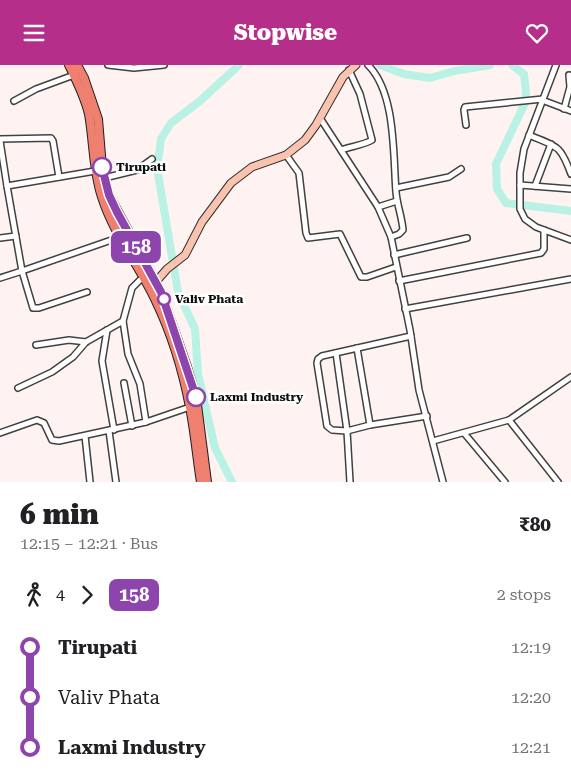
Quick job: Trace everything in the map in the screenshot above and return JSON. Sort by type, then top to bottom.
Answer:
[{"type":"main road","points":[[69,65],[84,98],[89,116],[95,171],[102,198],[120,237],[144,277],[161,292],[196,397],[207,482]]},
{"type":"main road","points":[[77,65],[84,78],[98,119],[104,178],[117,212],[152,285],[183,377],[190,407],[201,482]]},
{"type":"street","points":[[108,65],[126,68],[164,65]]},
{"type":"street","points":[[152,285],[167,269],[185,255],[196,231],[223,191],[252,167],[286,155],[305,140],[339,84],[349,70],[356,65]]},
{"type":"street","points":[[368,65],[382,86],[393,132],[397,201],[403,230],[391,237]]},
{"type":"street","points":[[556,65],[524,149],[520,185],[520,209],[525,219],[536,227],[571,240]]},
{"type":"street","points":[[341,150],[353,145],[369,142],[372,139],[360,94],[349,70]]},
{"type":"street","points":[[14,101],[36,89],[74,75]]},
{"type":"street","points":[[564,109],[570,87],[569,75]]},
{"type":"street","points":[[466,125],[464,110],[466,107],[542,99],[571,111]]},
{"type":"street","points":[[320,118],[378,207],[391,237],[411,336],[419,389],[443,482]]},
{"type":"street","points":[[529,135],[558,148],[562,152],[571,174]]},
{"type":"street","points":[[59,177],[51,138],[0,140],[2,164],[22,271],[33,308],[39,308],[87,292]]},
{"type":"street","points":[[535,186],[551,144]]},
{"type":"street","points":[[286,155],[299,173],[308,238],[340,235],[361,277],[367,277],[396,267]]},
{"type":"street","points":[[104,178],[137,170],[152,159]]},
{"type":"street","points":[[396,189],[449,177],[461,169]]},
{"type":"street","points":[[7,186],[95,171]]},
{"type":"street","points":[[520,185],[571,189]]},
{"type":"street","points":[[378,207],[397,201]]},
{"type":"street","points":[[207,214],[209,222]]},
{"type":"street","points":[[399,281],[541,253],[544,249],[544,230]]},
{"type":"street","points":[[0,238],[16,236]]},
{"type":"street","points":[[0,278],[120,237]]},
{"type":"street","points":[[394,255],[467,238]]},
{"type":"street","points":[[144,277],[132,288],[123,321],[128,353],[140,384],[146,422]]},
{"type":"street","points":[[406,309],[571,279]]},
{"type":"street","points":[[18,388],[52,372],[70,360],[86,342],[123,321]]},
{"type":"street","points":[[107,330],[102,361],[116,482]]},
{"type":"street","points":[[411,336],[322,356],[318,359],[317,363],[327,426],[332,430],[346,431],[426,416]]},
{"type":"street","points":[[36,345],[69,340],[86,342]]},
{"type":"street","points":[[357,348],[370,425]]},
{"type":"street","points":[[336,353],[346,431],[350,482]]},
{"type":"street","points":[[433,441],[509,420],[569,379],[571,386]]},
{"type":"street","points":[[124,383],[132,426]]},
{"type":"street","points":[[0,433],[37,420],[44,423],[50,437],[55,441],[132,426],[190,407]]},
{"type":"street","points":[[509,420],[558,482]]},
{"type":"street","points":[[464,433],[505,482]]},
{"type":"street","points":[[85,436],[90,482]]},
{"type":"waterway","points":[[232,482],[215,448],[198,374],[195,329],[178,292],[157,168],[161,139],[171,123],[200,101],[239,65]]},
{"type":"waterway","points":[[380,65],[404,74],[430,78],[454,71],[490,65]]},
{"type":"waterway","points":[[512,65],[524,74],[525,103],[496,164],[497,189],[506,203],[571,211]]},
{"type":"bus line","name":"158","points":[[102,167],[109,195],[117,212],[161,292],[196,397]]},
{"type":"place","name":"Tirupati","points":[[102,167]]},
{"type":"place","name":"Valiv Phata","points":[[164,299]]},
{"type":"place","name":"Laxmi Industry","points":[[196,397]]}]
